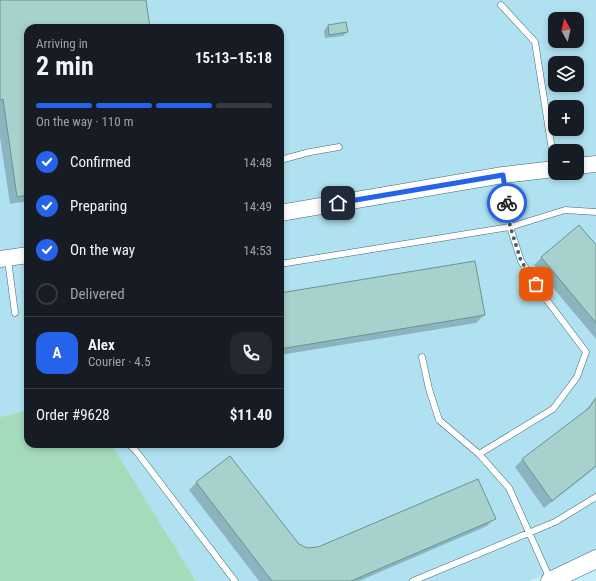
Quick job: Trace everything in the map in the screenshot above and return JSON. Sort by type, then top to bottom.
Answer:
[{"type":"main road","points":[[550,581],[596,558]]},
{"type":"street","points":[[584,165],[596,164]]},
{"type":"street","points":[[284,212],[503,175],[548,170]]},
{"type":"street","points":[[4,258],[24,255]]},
{"type":"lane","points":[[501,4],[536,42],[551,144]]},
{"type":"lane","points":[[284,159],[339,146]]},
{"type":"lane","points":[[479,454],[553,410],[577,377],[586,352],[543,295],[521,261],[510,226],[503,175]]},
{"type":"lane","points":[[284,263],[510,226],[565,210],[596,212]]},
{"type":"lane","points":[[4,258],[15,313]]},
{"type":"lane","points":[[422,357],[428,390],[439,420],[479,454],[509,488],[550,581]]},
{"type":"lane","points":[[133,448],[235,581]]},
{"type":"lane","points":[[413,581],[555,522],[596,497]]},
{"type":"shaded area","points":[[0,0],[596,0],[596,551],[580,561],[529,581],[196,581],[113,448],[284,448],[284,24],[24,24],[24,411],[0,417]]},
{"type":"green space","points":[[24,411],[24,448],[113,448],[196,581],[0,581],[0,417]]},
{"type":"building","points":[[0,0],[146,0],[149,24],[24,24],[24,196],[17,197],[3,99],[0,100]]},
{"type":"building","points":[[346,22],[348,32],[329,35],[328,25]]},
{"type":"building","points":[[579,225],[596,245],[596,323],[541,257]]},
{"type":"building","points":[[475,261],[485,315],[284,348],[284,292]]},
{"type":"building","points":[[596,398],[596,466],[552,501],[522,459],[589,408]]},
{"type":"building","points":[[230,456],[299,544],[307,548],[318,547],[478,479],[496,519],[351,581],[272,581],[196,482]]},
{"type":"way so far","points":[[507,203],[510,226],[521,261],[536,284]]},
{"type":"route","points":[[338,203],[503,175],[507,203]]}]
